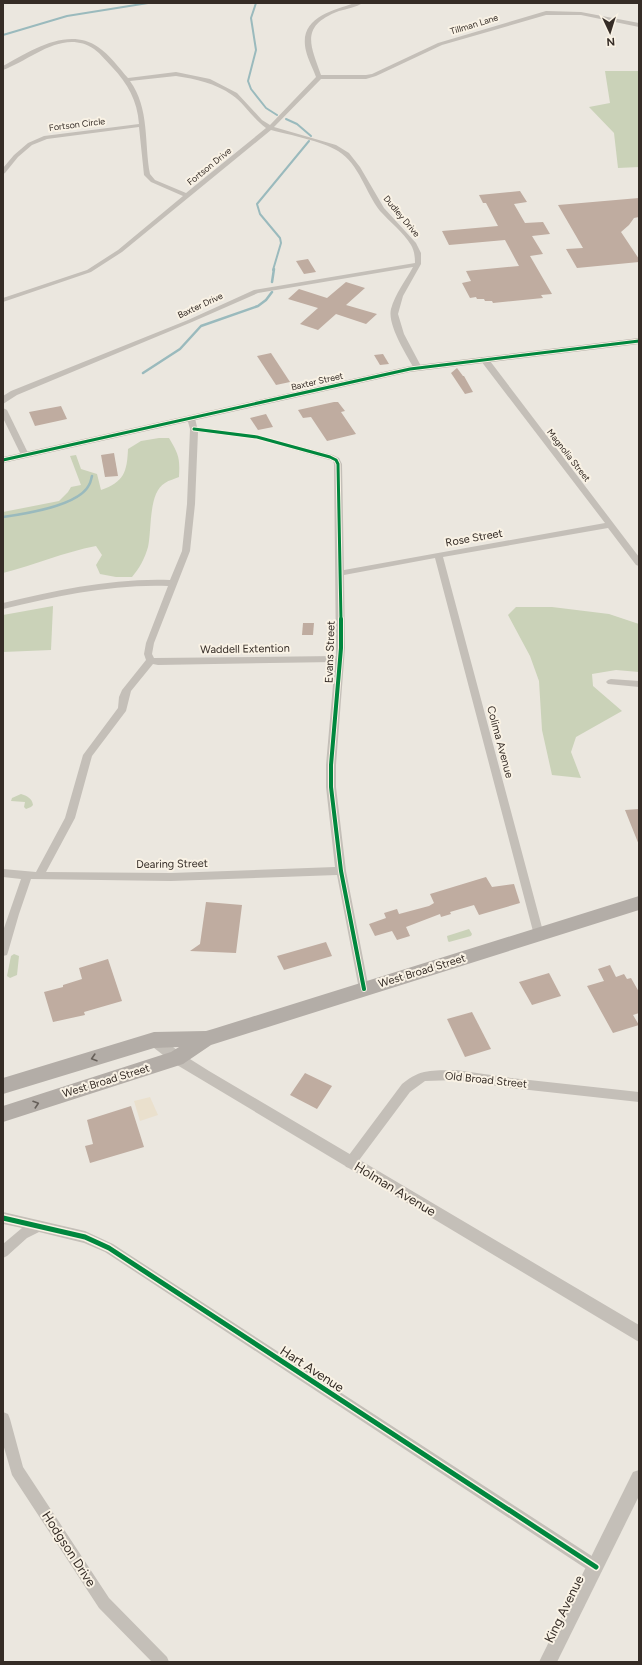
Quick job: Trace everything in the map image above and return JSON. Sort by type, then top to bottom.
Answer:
[{"type":"main road","name":"Baxter Street","points":[[3,460],[418,368],[639,341]]},
{"type":"main road","name":"West Broad Street","points":[[3,1114],[177,1058],[206,1039],[639,903]]},
{"type":"main road","name":"West Broad Street","points":[[3,1086],[154,1040],[206,1039]]},
{"type":"street","points":[[319,77],[309,50],[309,28],[313,23],[328,14],[360,3]]},
{"type":"street","name":"Tillman Lane","points":[[319,77],[366,77],[374,75],[440,44],[546,13],[578,13],[639,25]]},
{"type":"street","points":[[3,68],[58,42],[76,40],[91,44],[128,80],[138,101],[147,175],[152,181],[187,196]]},
{"type":"street","points":[[128,80],[176,74],[208,80],[235,94],[260,120],[270,128]]},
{"type":"street","name":"Fortson Drive","points":[[3,300],[89,271],[120,251],[270,128],[319,77]]},
{"type":"street","name":"Fortson Circle","points":[[3,172],[30,144],[46,137],[142,125]]},
{"type":"street","name":"Dudley Drive","points":[[270,128],[334,146],[343,151],[353,160],[382,209],[413,243],[418,252],[418,264]]},
{"type":"street","points":[[418,264],[395,305],[394,314],[399,332],[418,368]]},
{"type":"street","name":"Baxter Drive","points":[[3,402],[4,399],[14,393],[190,321],[256,291],[418,264]]},
{"type":"street","name":"Magnolia Street","points":[[484,359],[639,563]]},
{"type":"street","points":[[3,410],[25,455]]},
{"type":"street","points":[[39,876],[71,815],[78,797],[84,763],[88,755],[123,709],[124,697],[127,690],[151,660],[148,654],[150,643],[182,563],[188,537],[194,430],[190,418]]},
{"type":"street","name":"Evans Street","points":[[194,430],[257,437],[330,457],[336,460],[338,467],[340,659],[331,772],[333,813],[341,870],[364,989]]},
{"type":"street","name":"Rose Street","points":[[340,574],[438,555],[611,525]]},
{"type":"street","name":"Colima Avenue","points":[[438,555],[539,935]]},
{"type":"street","points":[[3,606],[80,589],[107,585],[173,583]]},
{"type":"street","name":"Waddell Extention","points":[[151,660],[158,662],[340,659]]},
{"type":"street","points":[[611,682],[639,684]]},
{"type":"street","name":"Dearing Street","points":[[3,874],[27,876],[171,877],[341,870]]},
{"type":"street","points":[[3,952],[6,926],[27,876]]},
{"type":"street","name":"Holman Avenue","points":[[154,1040],[177,1058],[350,1163],[639,1334]]},
{"type":"street","name":"Old Broad Street","points":[[350,1163],[406,1088],[424,1076],[456,1075],[511,1083],[639,1097]]},
{"type":"street","name":"Hart Avenue","points":[[3,1218],[85,1237],[109,1248],[596,1567]]},
{"type":"street","points":[[3,1252],[23,1234],[38,1226]]},
{"type":"street","name":"Hodgson Drive","points":[[3,1419],[17,1470],[21,1477],[104,1603],[162,1662]]},
{"type":"street","name":"King Avenue","points":[[548,1662],[639,1478]]},
{"type":"green space","points":[[605,71],[639,71],[639,167],[618,168],[614,133],[589,107],[610,103]]},
{"type":"green space","points":[[169,438],[175,449],[179,461],[179,477],[165,483],[156,495],[153,503],[148,547],[142,563],[132,577],[116,577],[100,574],[96,565],[102,555],[96,546],[3,573],[3,512],[59,501],[71,487],[81,485],[70,456],[76,455],[81,469],[97,474],[101,490],[109,487],[123,475],[127,464],[128,449],[141,441]]},
{"type":"green space","points":[[53,606],[51,650],[3,652],[3,615]]},
{"type":"green space","points":[[516,607],[552,607],[609,614],[639,624],[639,672],[616,670],[592,674],[593,686],[622,711],[576,737],[571,752],[581,778],[552,775],[542,730],[539,681],[530,656],[508,615]]},
{"type":"green space","points":[[21,794],[30,799],[33,805],[31,807],[26,809],[24,807],[25,802],[11,801],[12,798]]},
{"type":"green space","points":[[469,929],[472,934],[471,936],[448,941],[447,936]]},
{"type":"green space","points":[[14,954],[19,956],[17,975],[10,978],[7,976],[11,956]]},
{"type":"shaded area","points":[[150,1097],[158,1115],[140,1121],[134,1101]]},
{"type":"building","points":[[520,191],[527,202],[514,204],[525,223],[543,222],[550,234],[532,236],[543,254],[530,256],[552,294],[541,295],[543,298],[493,303],[492,301],[485,301],[484,299],[477,299],[476,297],[470,298],[462,283],[471,281],[466,271],[519,266],[505,240],[449,245],[442,231],[498,226],[486,203],[483,203],[479,195]]},
{"type":"building","points":[[639,198],[639,217],[634,218],[621,232],[639,259],[639,262],[577,268],[566,249],[583,248],[558,205]]},
{"type":"building","points":[[308,259],[316,272],[304,274],[296,261]]},
{"type":"building","points":[[346,282],[365,288],[346,305],[377,314],[366,324],[336,314],[318,330],[300,324],[318,308],[288,299],[299,289],[327,298]]},
{"type":"building","points":[[271,353],[290,382],[276,385],[257,356]]},
{"type":"building","points":[[383,354],[389,364],[380,365],[374,355]]},
{"type":"building","points":[[457,368],[464,376],[473,392],[465,394],[451,373]]},
{"type":"building","points":[[338,402],[345,411],[341,412],[356,434],[327,441],[311,417],[303,418],[298,410]]},
{"type":"building","points":[[61,406],[67,419],[35,426],[29,412]]},
{"type":"building","points":[[266,414],[273,427],[258,430],[250,418]]},
{"type":"building","points":[[114,453],[118,476],[105,477],[101,455]]},
{"type":"building","points":[[303,623],[314,623],[313,635],[302,635]]},
{"type":"building","points":[[639,809],[639,845],[625,810]]},
{"type":"building","points":[[486,877],[492,887],[514,884],[520,903],[479,915],[474,905],[450,912],[451,914],[441,917],[440,914],[406,927],[410,936],[397,940],[392,931],[375,936],[369,924],[386,918],[384,913],[397,909],[399,914],[429,906],[434,903],[430,894]]},
{"type":"building","points":[[206,902],[242,905],[236,953],[190,951],[200,944]]},
{"type":"building","points":[[326,942],[332,956],[284,970],[277,956]]},
{"type":"building","points":[[108,959],[122,1001],[84,1012],[85,1015],[53,1022],[44,992],[63,987],[63,985],[82,979],[79,968]]},
{"type":"building","points":[[610,965],[616,977],[624,974],[627,979],[631,978],[639,992],[639,1013],[633,1015],[639,1025],[613,1033],[587,986],[604,981],[598,969]]},
{"type":"building","points":[[549,973],[561,996],[532,1005],[519,982]]},
{"type":"building","points":[[472,1012],[491,1049],[465,1057],[447,1019]]},
{"type":"building","points":[[305,1073],[332,1086],[317,1109],[290,1095]]},
{"type":"building","points":[[131,1106],[144,1147],[90,1163],[85,1146],[93,1144],[87,1120]]},
{"type":"waterway","points":[[3,35],[67,16],[148,3]]},
{"type":"waterway","points":[[256,3],[251,18],[256,50],[248,81],[251,89],[266,108],[277,115]]},
{"type":"waterway","points":[[286,119],[297,124],[311,136]]},
{"type":"waterway","points":[[273,270],[281,243],[280,238],[260,214],[257,204],[309,141]]},
{"type":"waterway","points":[[272,282],[274,269]]},
{"type":"waterway","points":[[143,373],[180,349],[201,326],[258,306],[266,300],[272,292]]},
{"type":"waterway","points":[[3,517],[24,514],[63,504],[83,492],[90,484],[92,476]]},
{"type":"cycle path","points":[[3,460],[410,369],[639,341]]},
{"type":"cycle path","points":[[194,429],[257,437],[330,457],[336,460],[338,464],[341,648],[331,765],[331,787],[341,871],[364,989]]},
{"type":"cycle path","points":[[3,1218],[85,1237],[109,1248],[596,1567]]}]
